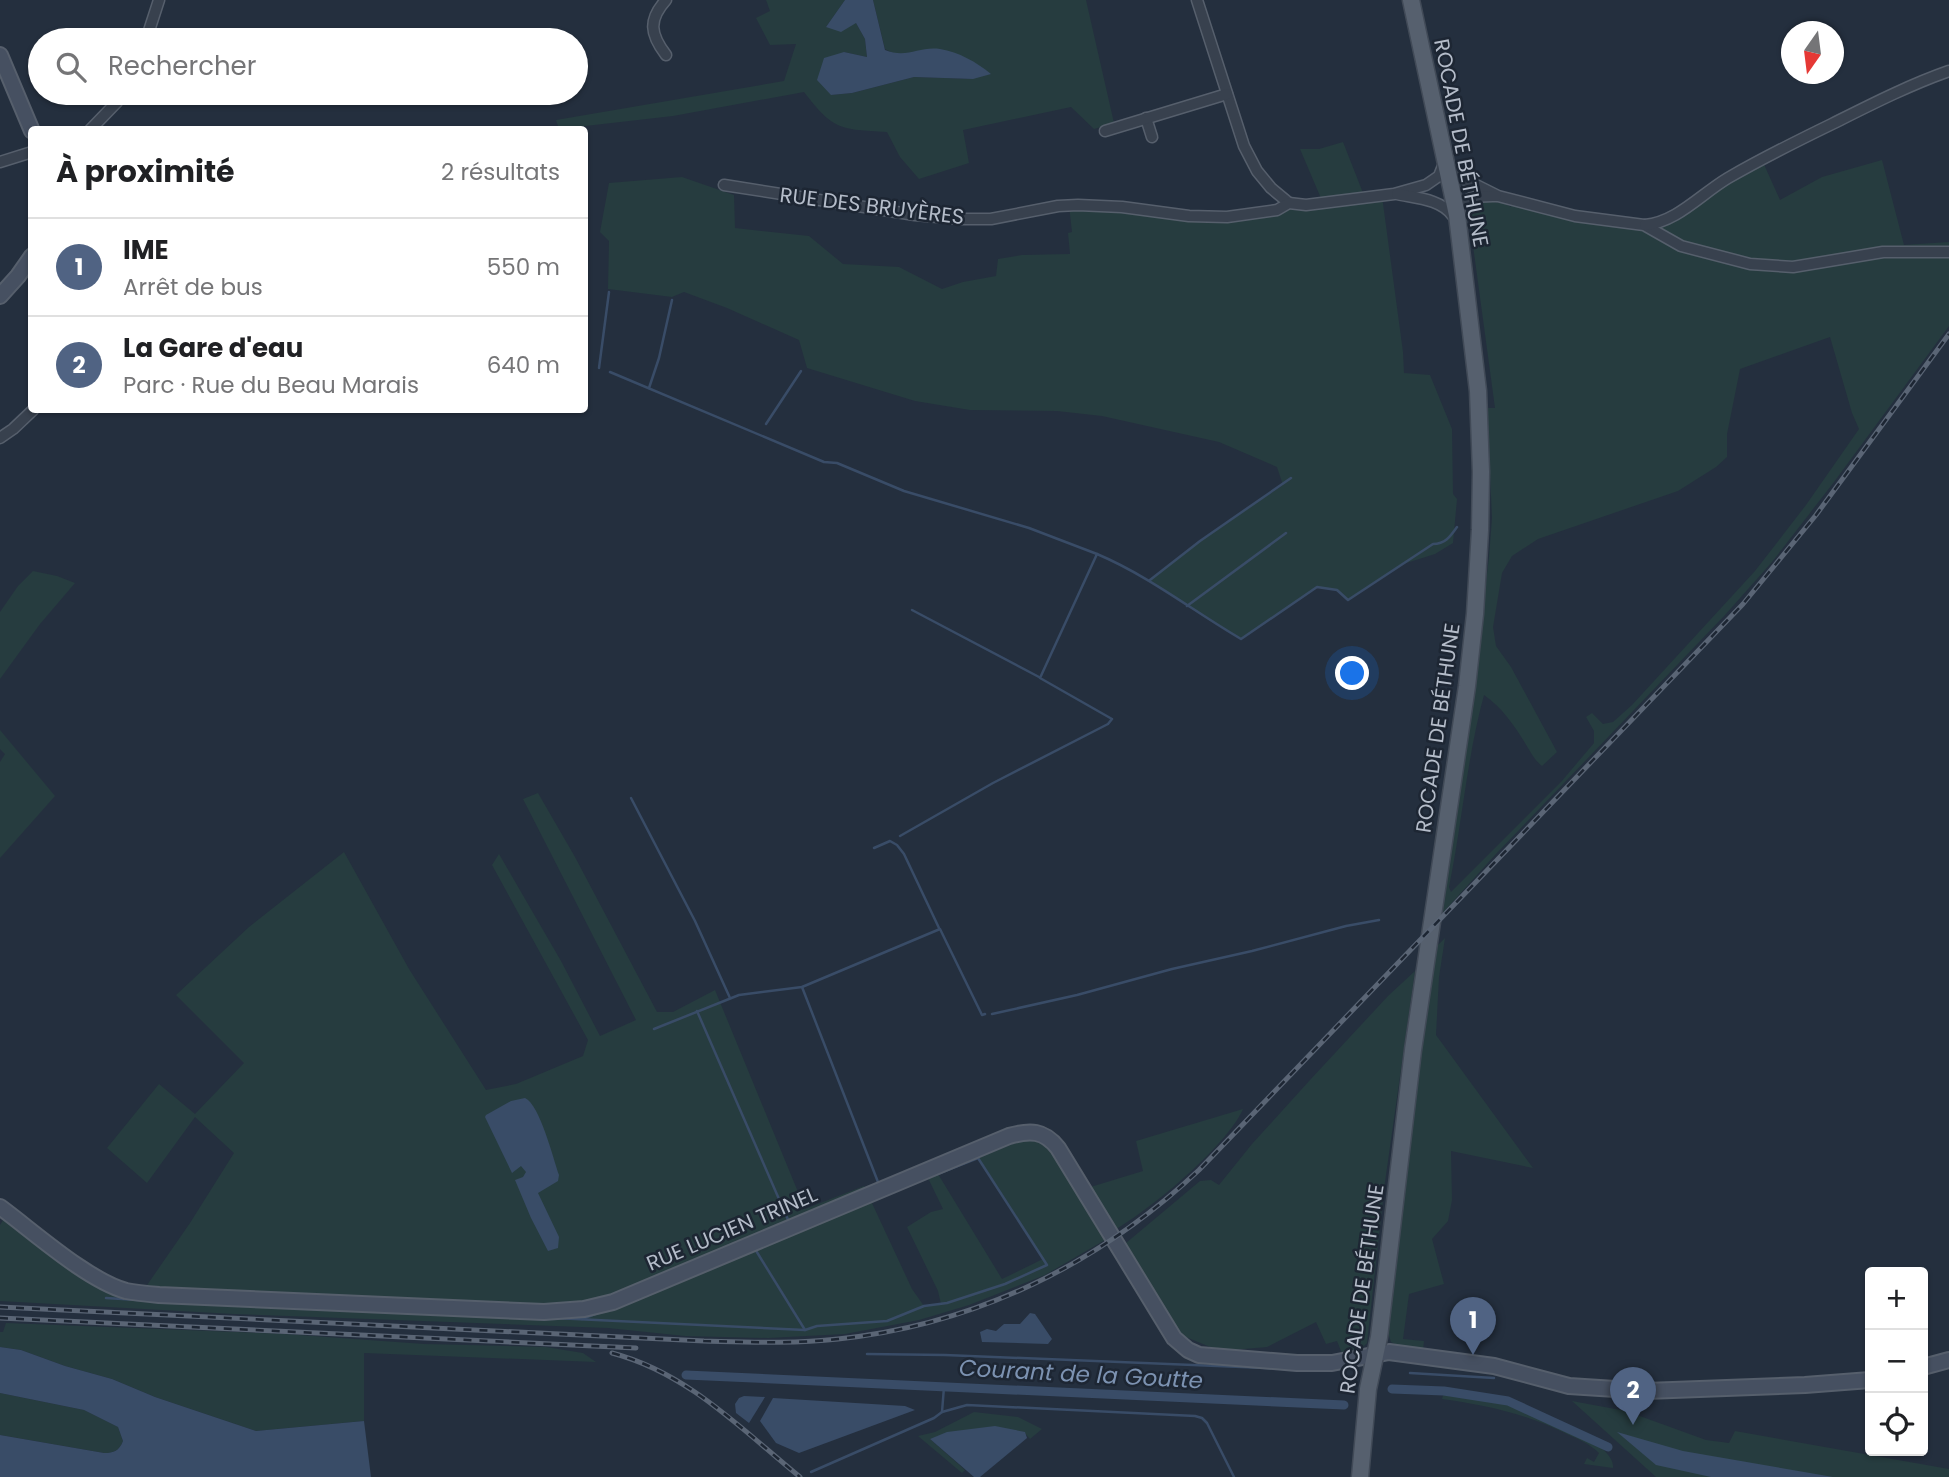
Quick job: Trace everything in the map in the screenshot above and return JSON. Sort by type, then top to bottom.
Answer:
[{"type":"main road","name":"ROCADE DE BÉTHUNE","points":[[1361,1470],[1368,1389],[1376,1356],[1413,1050],[1460,735],[1478,588],[1481,499],[1479,413],[1472,333],[1456,220],[1411,0]]},
{"type":"street","points":[[150,28],[159,0]]},
{"type":"street","points":[[666,0],[655,12],[653,27],[656,42],[666,55]]},
{"type":"street","points":[[1196,0],[1244,146],[1256,171],[1270,188],[1289,203]]},
{"type":"street","points":[[0,55],[30,126]]},
{"type":"street","points":[[1446,166],[1462,178],[1497,196],[1566,214],[1644,225],[1660,222],[1727,179],[1788,146],[1871,105],[1949,71]]},
{"type":"street","points":[[1105,131],[1227,94]]},
{"type":"street","points":[[94,126],[114,105]]},
{"type":"street","points":[[1146,118],[1152,136]]},
{"type":"street","points":[[0,162],[28,153]]},
{"type":"street","name":"RUE DES BRUYÈRES","points":[[724,185],[915,215],[960,219],[990,219],[1058,206],[1078,205],[1227,217],[1277,210],[1289,203],[1306,205],[1394,194],[1426,185],[1439,176],[1446,166]]},
{"type":"street","name":"RUE DES BRUYÈRES","points":[[1394,194],[1428,200],[1449,211],[1456,220]]},
{"type":"street","points":[[1456,220],[1459,207],[1465,201],[1478,196],[1497,196]]},
{"type":"street","points":[[1644,225],[1681,246],[1738,262],[1770,266],[1804,266],[1883,253],[1949,252]]},
{"type":"street","points":[[1,293],[28,261]]},
{"type":"street","points":[[0,438],[30,413]]},
{"type":"street","name":"RUE LUCIEN TRINEL","points":[[0,1207],[88,1272],[127,1291],[159,1295],[571,1311],[614,1302],[1009,1136],[1033,1131],[1046,1136],[1058,1148],[1174,1338],[1188,1350],[1214,1357],[1297,1363],[1332,1363],[1376,1356]]},
{"type":"street","points":[[1376,1356],[1389,1352],[1494,1366],[1569,1386],[1647,1391],[1816,1385],[1865,1380]]},
{"type":"street","points":[[1928,1366],[1949,1360]]},
{"type":"green space","points":[[766,0],[845,0],[826,27],[856,23],[865,39],[867,57],[844,52],[831,95],[852,93],[914,77],[973,79],[939,49],[897,55],[885,49],[873,0],[1086,0],[1114,123],[1094,129],[1071,107],[963,130],[969,163],[919,179],[900,157],[887,132],[858,130],[839,125],[823,114],[804,92],[673,116],[585,126],[558,126],[556,120],[784,81],[796,44],[770,45],[756,18],[770,11]]},
{"type":"green space","points":[[1343,142],[1365,198],[1382,196],[1404,373],[1430,375],[1452,429],[1453,494],[1457,499],[1453,543],[1435,554],[1400,565],[1348,600],[1337,590],[1317,587],[1241,639],[1150,580],[1200,541],[1283,485],[1277,467],[1219,442],[1102,416],[1057,411],[970,410],[915,401],[807,368],[799,340],[684,292],[672,297],[608,289],[609,241],[600,232],[609,183],[682,177],[734,195],[735,228],[809,236],[843,264],[899,267],[942,289],[996,276],[998,259],[1022,255],[1070,254],[1068,233],[1072,232],[1069,205],[1189,216],[1323,203],[1300,149],[1319,149]]},
{"type":"green space","points":[[1762,160],[1780,200],[1822,177],[1882,160],[1904,245],[1949,242],[1949,326],[1772,562],[1440,916],[1468,738],[1492,518],[1487,408],[1495,408],[1472,238],[1472,215],[1485,201],[1504,203],[1511,207],[1514,201],[1557,212],[1660,222]],"holes":[[[1830,337],[1859,429],[1806,505],[1755,571],[1632,705],[1613,722],[1603,724],[1592,713],[1586,717],[1594,731],[1594,743],[1561,782],[1451,892],[1449,887],[1469,766],[1484,695],[1509,719],[1542,766],[1557,752],[1511,667],[1496,646],[1493,627],[1502,573],[1512,556],[1538,539],[1678,491],[1716,467],[1727,457],[1727,434],[1740,369]]]},
{"type":"green space","points":[[33,571],[75,583],[40,624],[0,679],[0,612],[18,586]]},
{"type":"green space","points":[[0,730],[55,796],[0,858],[0,762],[5,754],[0,749]]},
{"type":"green space","points":[[538,793],[657,1012],[673,1012],[715,990],[805,1209],[864,1186],[912,1289],[924,1306],[941,1304],[938,1291],[907,1227],[931,1212],[943,1209],[928,1178],[938,1174],[1002,1279],[1043,1259],[978,1158],[1028,1138],[1048,1147],[1105,1240],[1045,1275],[969,1305],[919,1320],[845,1334],[768,1338],[685,1336],[608,1328],[234,1314],[0,1301],[0,1225],[10,1209],[75,1257],[116,1280],[145,1288],[234,1153],[195,1117],[147,1183],[107,1148],[159,1084],[195,1114],[244,1063],[176,995],[249,927],[344,852],[409,969],[486,1090],[516,1084],[583,1056],[588,1040],[492,865],[499,854],[561,961],[600,1036],[636,1020],[523,799]]},
{"type":"green space","points":[[1445,938],[1439,977],[1436,1035],[1533,1168],[1451,1151],[1452,1200],[1448,1221],[1432,1239],[1444,1284],[1409,1294],[1403,1339],[1424,1341],[1423,1350],[1403,1348],[1391,1342],[1387,1330],[1399,1212],[1436,947]]},
{"type":"green space","points":[[1415,971],[1385,1182],[1367,1343],[1361,1349],[1343,1356],[1337,1341],[1326,1344],[1316,1322],[1267,1347],[1220,1351],[1181,1335],[1126,1243],[1200,1181],[1211,1180],[1219,1185],[1310,1080],[1388,996]]},
{"type":"green space","points":[[1243,1109],[1221,1141],[1184,1178],[1143,1211],[1109,1233],[1084,1189],[1143,1171],[1136,1141]]},
{"type":"green space","points":[[6,1323],[285,1334],[424,1344],[546,1347],[583,1353],[596,1362],[364,1353],[364,1421],[256,1431],[155,1397],[112,1379],[21,1350],[0,1347],[0,1332],[3,1332]]},
{"type":"green space","points":[[0,1393],[84,1410],[118,1427],[123,1441],[116,1451],[104,1453],[0,1435]]},
{"type":"green space","points":[[1443,1395],[1496,1402],[1565,1427],[1600,1447],[1610,1457],[1613,1468],[1584,1464],[1587,1458],[1594,1462],[1599,1453],[1584,1442],[1552,1427],[1506,1411],[1442,1399]]},
{"type":"green space","points":[[1572,1401],[1626,1411],[1706,1440],[1729,1443],[1735,1431],[1949,1469],[1949,1477],[1656,1477]]},
{"type":"green space","points":[[974,1412],[1018,1417],[1042,1429],[1030,1439],[1024,1432],[930,1439],[965,1470],[962,1473],[918,1436],[935,1432]]},
{"type":"water","points":[[845,0],[873,0],[885,50],[907,53],[947,50],[967,58],[991,74],[973,79],[914,77],[852,93],[831,95],[817,80],[824,58],[844,52],[867,57],[865,39],[856,23],[841,32],[826,27]]},
{"type":"water","points":[[525,1098],[541,1121],[559,1175],[558,1181],[538,1193],[559,1237],[558,1248],[548,1251],[515,1180],[523,1177],[526,1172],[521,1166],[512,1173],[485,1117],[511,1101]]},
{"type":"water","points":[[1030,1313],[1035,1314],[1052,1339],[1048,1344],[982,1342],[980,1332],[987,1329],[996,1331],[1004,1324],[1020,1324]]},
{"type":"water","points":[[0,1347],[21,1350],[112,1379],[155,1397],[256,1431],[364,1421],[371,1477],[0,1477],[0,1435],[104,1453],[116,1451],[123,1441],[118,1427],[84,1410],[0,1393]]},
{"type":"water","points":[[744,1396],[765,1397],[749,1423],[736,1413],[735,1404]]},
{"type":"water","points":[[773,1398],[905,1406],[915,1410],[799,1453],[776,1443],[760,1421]]},
{"type":"water","points":[[995,1426],[1025,1432],[1027,1438],[980,1477],[974,1477],[930,1439],[947,1432]]},
{"type":"water","points":[[1617,1432],[1683,1451],[1833,1477],[1711,1477],[1656,1465]]},
{"type":"waterway","points":[[599,368],[609,292]]},
{"type":"waterway","points":[[649,388],[672,300]]},
{"type":"waterway","points":[[766,424],[801,371]]},
{"type":"waterway","points":[[610,372],[824,462],[837,463],[904,491],[1029,528],[1097,554]]},
{"type":"waterway","points":[[1150,580],[1200,541],[1291,478]]},
{"type":"waterway","points":[[900,836],[993,783],[1108,724],[1112,719],[1040,678],[1097,554],[1153,583],[1241,639],[1317,587],[1337,590],[1348,600],[1433,544],[1444,541],[1457,527]]},
{"type":"waterway","points":[[1187,606],[1286,533]]},
{"type":"waterway","points":[[912,610],[1039,677]]},
{"type":"waterway","points":[[631,798],[695,921],[730,998]]},
{"type":"waterway","points":[[874,848],[890,841],[897,845],[904,854],[939,928]]},
{"type":"waterway","points":[[992,1014],[1379,920]]},
{"type":"waterway","points":[[654,1029],[739,995],[802,987],[940,929],[982,1015],[985,1014]]},
{"type":"waterway","points":[[802,987],[878,1182]]},
{"type":"waterway","points":[[697,1011],[789,1222]]},
{"type":"waterway","points":[[554,1318],[805,1330],[817,1326],[887,1321],[924,1306],[947,1303],[1005,1284],[1047,1265],[978,1158],[935,1175]]},
{"type":"waterway","points":[[755,1249],[805,1330]]},
{"type":"waterway","points":[[106,1298],[138,1300]]},
{"type":"waterway","points":[[582,1319],[598,1313]]},
{"type":"waterway","points":[[867,1354],[1291,1369]]},
{"type":"waterway","points":[[1410,1373],[1494,1378]]},
{"type":"waterway","name":"Courant de la Goutte","points":[[686,1375],[1344,1405]]},
{"type":"waterway","name":"Courant de la Goutte","points":[[811,1472],[934,1418],[942,1412],[944,1387]]},
{"type":"waterway","name":"Courant de la Goutte","points":[[1392,1389],[1444,1391],[1508,1401],[1608,1447]]},
{"type":"waterway","points":[[942,1412],[967,1405],[1195,1416],[1207,1423],[1234,1477]]},
{"type":"railway","points":[[0,1307],[704,1341],[787,1342],[821,1341],[889,1332],[986,1304],[1032,1284],[1077,1261],[1120,1234],[1199,1170],[1743,604],[1816,515],[1949,334]]},
{"type":"railway","points":[[0,1318],[636,1348]]},
{"type":"railway","points":[[612,1353],[639,1362],[689,1388],[735,1422],[800,1477]]},
{"type":"place","name":"IME","points":[[1473,1355]]},
{"type":"place","name":"La Gare d'eau","points":[[1633,1425]]}]
